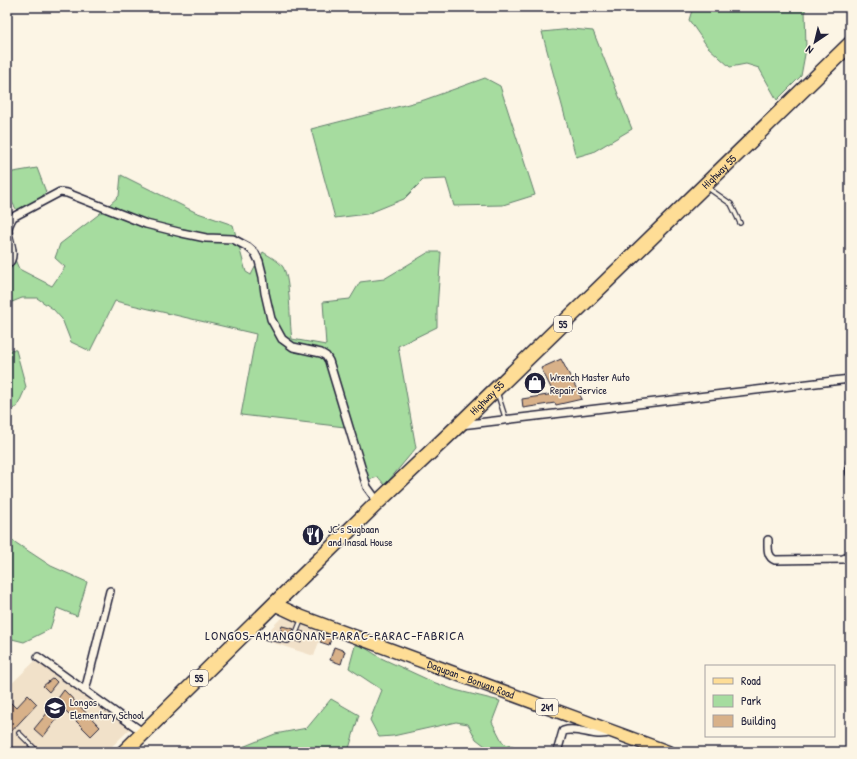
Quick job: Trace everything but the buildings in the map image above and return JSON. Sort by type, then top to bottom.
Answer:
[{"type":"highway","name":"Highway 55","points":[[124,752],[274,604],[375,498],[459,425],[850,44]]},
{"type":"main road","name":"Dagupan - Bonuan Road","points":[[274,604],[302,617],[668,752]]},
{"type":"street","points":[[7,264],[10,262],[12,257],[8,230],[13,217],[60,192],[67,192],[146,224],[206,238],[233,239],[248,248],[255,253],[259,261],[271,318],[282,339],[293,347],[321,353],[326,356],[329,361],[367,487],[375,498]]},
{"type":"street","points":[[459,425],[850,379]]},
{"type":"street","points":[[850,462],[850,473]]},
{"type":"street","points":[[768,540],[769,555],[775,560],[843,559],[850,556]]},
{"type":"street","points":[[85,691],[110,591]]},
{"type":"street","points":[[38,657],[144,733]]},
{"type":"street","points":[[557,752],[563,731],[569,729],[597,735],[604,735],[613,732]]},
{"type":"lane","points":[[705,185],[731,204],[740,223]]},
{"type":"lane","points":[[496,389],[506,420]]},
{"type":"lane","points":[[246,631],[268,638],[288,641],[296,633],[302,617]]},
{"type":"lane","points":[[19,733],[38,752]]},
{"type":"shaded area","points":[[284,617],[323,630],[314,656],[261,639],[278,621]]},
{"type":"shaded area","name":"Longos Elementary School","points":[[36,660],[131,728],[106,752],[7,752],[7,688]]},
{"type":"green space","points":[[693,7],[802,7],[805,9],[806,49],[801,76],[777,100],[759,68],[746,64],[730,67],[707,46],[689,20]]},
{"type":"green space","points":[[572,29],[593,31],[632,129],[593,152],[576,157],[542,32]]},
{"type":"green space","points":[[485,78],[500,86],[535,195],[503,205],[454,206],[446,179],[423,180],[404,199],[367,214],[335,218],[311,129],[424,100]]},
{"type":"green space","points":[[37,168],[46,192],[21,217],[7,194],[7,173]]},
{"type":"green space","points":[[121,175],[195,212],[233,225],[246,272],[251,275],[263,252],[281,265],[286,273],[289,291],[292,339],[326,345],[323,302],[350,299],[360,282],[384,279],[429,252],[441,252],[437,327],[398,346],[416,448],[385,485],[378,477],[361,482],[345,427],[241,415],[256,334],[115,301],[90,351],[71,342],[62,319],[53,309],[37,298],[22,298],[7,304],[7,241],[19,269],[52,286],[65,267],[55,258],[60,244],[98,215],[119,196]]},
{"type":"green space","points":[[7,349],[16,350],[26,387],[17,407],[7,411]]},
{"type":"green space","points":[[7,537],[51,566],[87,582],[77,616],[57,608],[50,629],[24,642],[12,639],[7,632]]},
{"type":"green space","points":[[356,642],[381,658],[433,682],[455,690],[500,701],[492,722],[503,743],[525,752],[493,752],[476,739],[468,724],[456,722],[393,736],[379,737],[370,720],[382,690],[349,668]]},
{"type":"green space","points":[[331,699],[359,715],[348,752],[306,752],[290,748],[280,752],[230,752],[275,734],[307,728]]},
{"type":"place","name":"Wrench Master Auto Repair Service","points":[[535,383]]},
{"type":"place","name":"JC's Sugbaan and Inasal House","points":[[313,535]]},
{"type":"place","name":"Longos Elementary School","points":[[55,708]]},
{"type":"district","name":"LONGOS-AMANGONAN-PARAC‑PARAC-FABRICA","points":[[335,635]]}]
